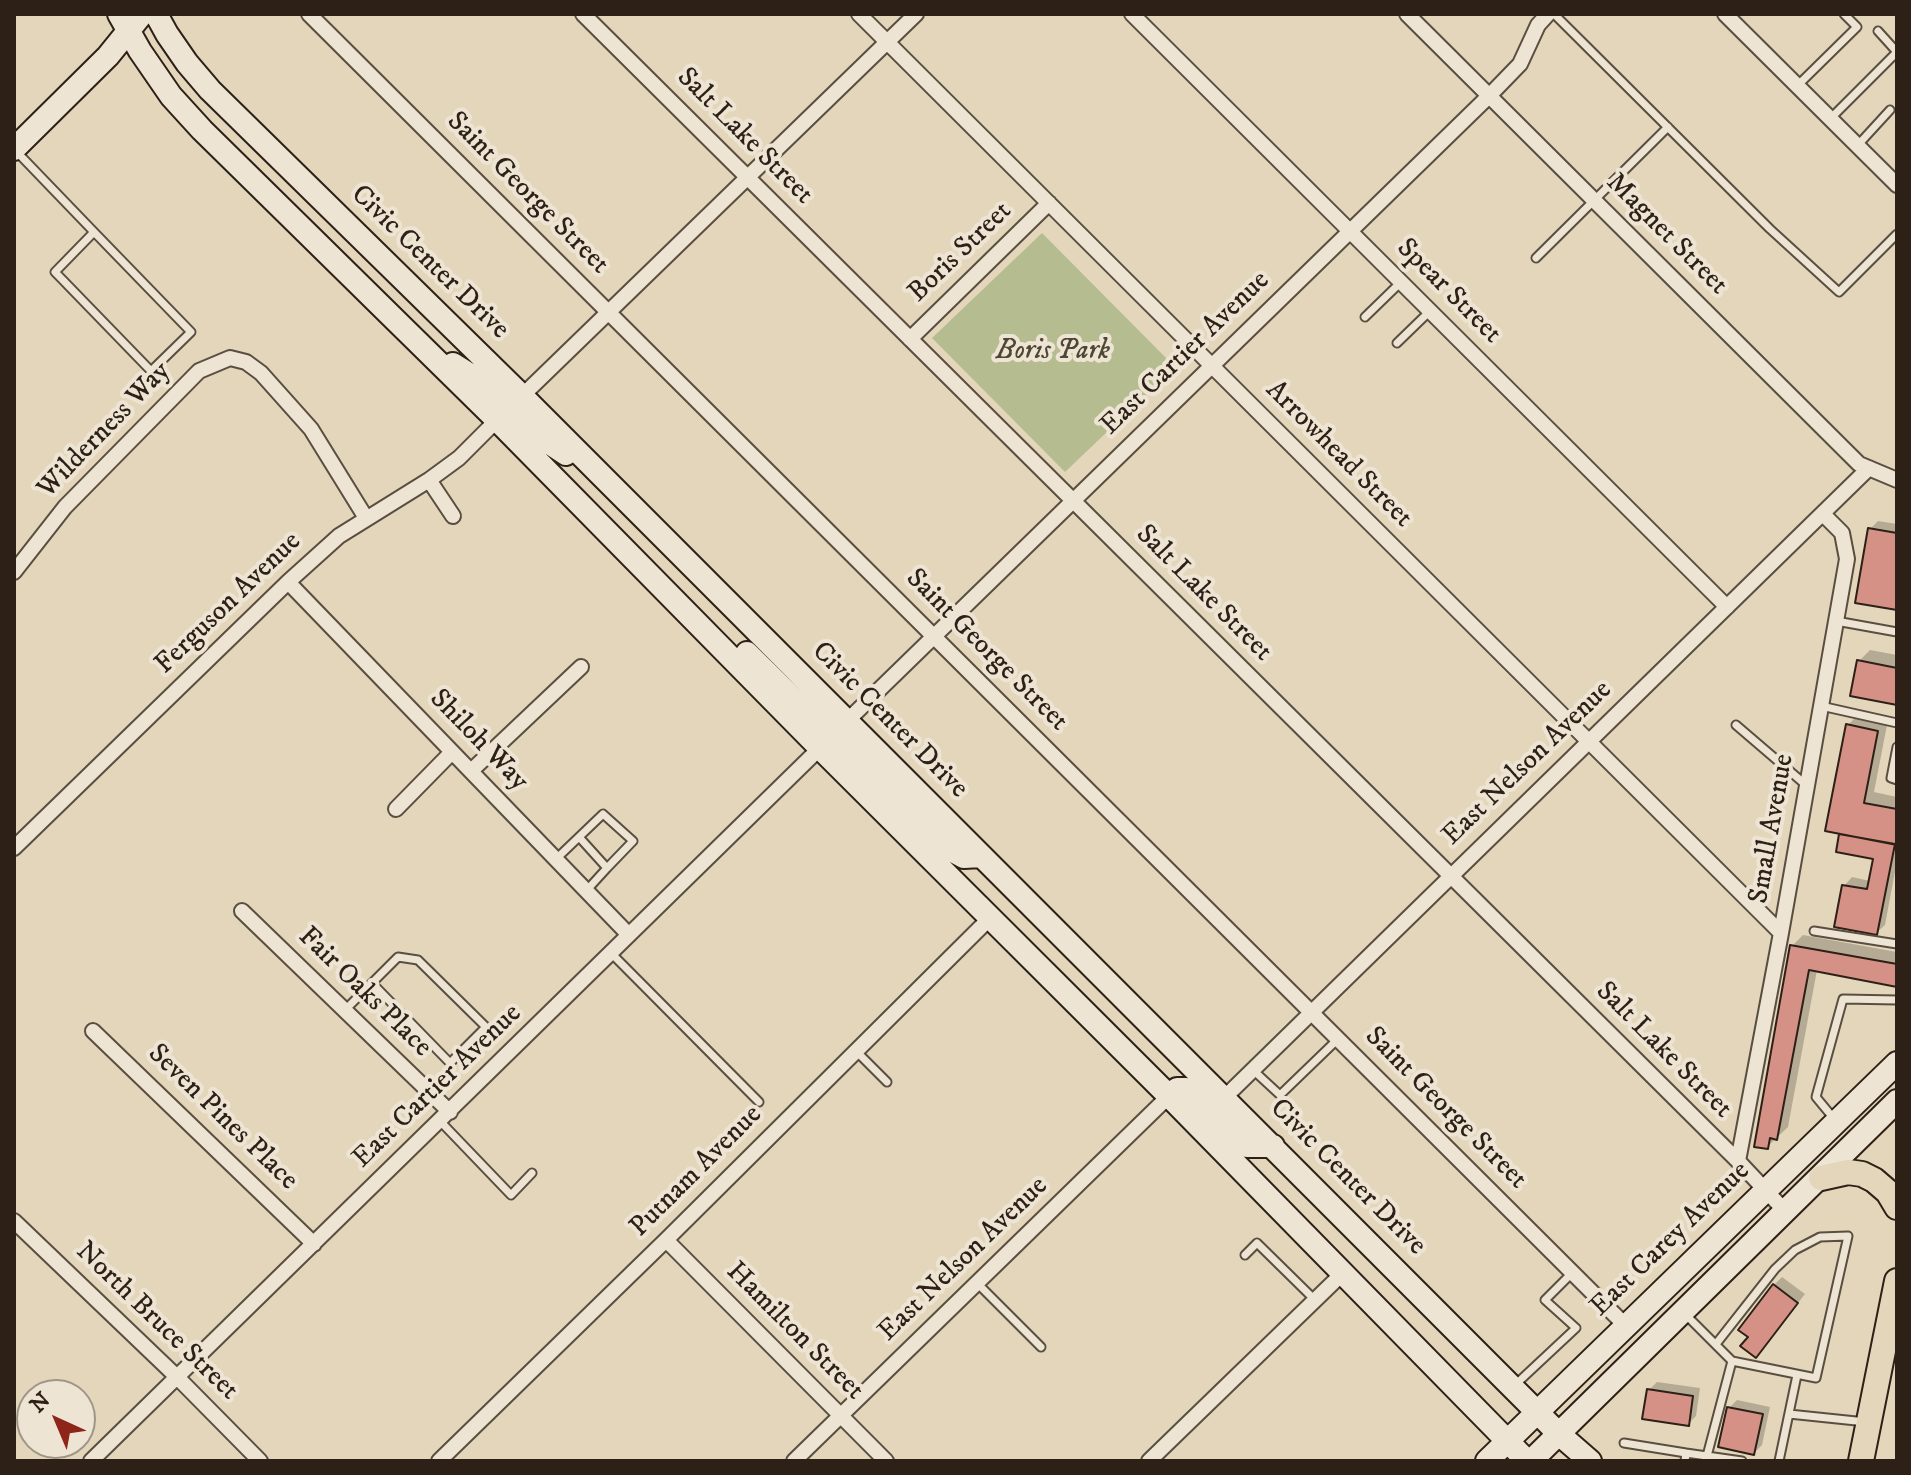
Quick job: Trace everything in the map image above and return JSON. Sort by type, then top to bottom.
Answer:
[{"type":"main road","name":"Civic Center Drive","points":[[156,14],[187,63],[210,90],[522,396],[1559,1434],[1590,1461]]},
{"type":"main road","points":[[14,149],[108,56],[130,20]]},
{"type":"main road","points":[[130,20],[171,96],[202,130],[497,420],[1529,1461],[1897,1101]]},
{"type":"main road","points":[[418,342],[480,381],[494,395],[515,400],[522,396]]},
{"type":"main road","points":[[497,420],[507,415],[517,416],[533,432],[607,481]]},
{"type":"main road","points":[[691,617],[707,617],[716,624],[809,714],[826,726],[836,728],[847,721]]},
{"type":"main road","points":[[820,748],[834,740],[843,744],[953,851],[964,857],[981,856]]},
{"type":"main road","name":"East Carey Avenue","points":[[1487,1461],[1897,1063]]},
{"type":"main road","points":[[1169,1096],[1177,1089],[1186,1089],[1247,1146],[1273,1146]]},
{"type":"main road","points":[[1821,1178],[1848,1172],[1862,1174],[1888,1192],[1897,1207]]},
{"type":"main road","points":[[1861,1461],[1897,1281]]},
{"type":"street","name":"Saint George Street","points":[[309,14],[1626,1326]]},
{"type":"street","name":"Salt Lake Street","points":[[583,14],[1786,1212]]},
{"type":"street","name":"Arrowhead Street","points":[[859,14],[1781,933]]},
{"type":"street","points":[[522,396],[916,14]]},
{"type":"street","name":"Spear Street","points":[[1132,14],[1727,607]]},
{"type":"street","name":"Magnet Street","points":[[1407,14],[1859,464],[1897,480]]},
{"type":"street","name":"East Cartier Avenue","points":[[847,721],[1489,96],[1520,64],[1538,25],[1548,14]]},
{"type":"street","points":[[1725,14],[1897,185]]},
{"type":"street","name":"Boris Street","points":[[910,339],[1049,203]]},
{"type":"street","name":"Wilderness Way","points":[[14,572],[65,507],[199,371],[230,358],[246,362],[261,373],[311,429],[366,518]]},
{"type":"street","name":"Ferguson Avenue","points":[[14,848],[339,536],[459,458],[497,420]]},
{"type":"street","name":"East Nelson Avenue","points":[[1224,1098],[1869,468]]},
{"type":"street","points":[[429,480],[453,516]]},
{"type":"street","name":"Small Avenue","points":[[1738,1161],[1847,559],[1842,533],[1823,514]]},
{"type":"street","name":"Shiloh Way","points":[[288,582],[629,935]]},
{"type":"street","points":[[471,771],[581,667]]},
{"type":"street","name":"East Cartier Avenue","points":[[91,1461],[820,748]]},
{"type":"street","points":[[396,809],[452,752]]},
{"type":"street","name":"Fair Oaks Place","points":[[242,911],[345,1010],[445,1116]]},
{"type":"street","name":"Putnam Avenue","points":[[439,1461],[991,917]]},
{"type":"street","name":"Seven Pines Place","points":[[93,1031],[314,1244]]},
{"type":"street","name":"East Nelson Avenue","points":[[794,1461],[1169,1096]]},
{"type":"street","name":"North Bruce Street","points":[[14,1221],[260,1461]]},
{"type":"street","name":"Hamilton Street","points":[[666,1240],[886,1461]]},
{"type":"street","points":[[1149,1461],[1343,1273]]},
{"type":"lane","points":[[1554,14],[1770,229],[1839,292],[1897,234]]},
{"type":"lane","points":[[1797,86],[1857,27],[1844,14]]},
{"type":"lane","points":[[1830,119],[1897,52],[1878,31]]},
{"type":"lane","points":[[1857,146],[1890,110]]},
{"type":"lane","points":[[1536,258],[1668,127]]},
{"type":"lane","points":[[14,149],[191,332],[151,371],[55,272],[94,232]]},
{"type":"lane","points":[[1365,317],[1401,282]]},
{"type":"lane","points":[[1397,343],[1430,311]]},
{"type":"lane","points":[[1836,621],[1897,632]]},
{"type":"lane","points":[[1821,706],[1897,723]]},
{"type":"lane","points":[[1736,725],[1806,785]]},
{"type":"lane","points":[[1897,747],[1891,778],[1897,780]]},
{"type":"lane","points":[[556,859],[603,814],[633,841],[586,891]]},
{"type":"lane","points":[[579,837],[607,868]]},
{"type":"lane","points":[[1814,931],[1897,944]]},
{"type":"lane","points":[[611,953],[759,1102]]},
{"type":"lane","points":[[345,1010],[372,983],[398,957],[418,960],[486,1027],[450,1063],[372,983]]},
{"type":"lane","points":[[1836,1122],[1816,1097],[1843,999],[1897,1000]]},
{"type":"lane","points":[[1253,1070],[1280,1095],[1338,1039]]},
{"type":"lane","points":[[856,1051],[887,1082]]},
{"type":"lane","points":[[445,1116],[511,1195],[532,1173]]},
{"type":"lane","points":[[1683,1312],[1732,1361],[1816,1378],[1848,1236],[1820,1237],[1795,1250],[1775,1269],[1716,1344]]},
{"type":"lane","points":[[1245,1255],[1257,1243],[1315,1300]]},
{"type":"lane","points":[[1513,1387],[1576,1328],[1545,1300],[1573,1273]]},
{"type":"lane","points":[[977,1283],[1041,1347]]},
{"type":"lane","points":[[1707,1456],[1732,1361]]},
{"type":"lane","points":[[1779,1461],[1797,1375]]},
{"type":"lane","points":[[1789,1414],[1869,1423]]},
{"type":"lane","points":[[1624,1443],[1686,1457],[1707,1456],[1742,1461]]},
{"type":"green space","name":"Boris Park","points":[[1042,233],[1175,367],[1065,472],[932,338]]},
{"type":"building","points":[[1868,528],[1897,533],[1897,610],[1855,603]]},
{"type":"building","points":[[1857,660],[1897,668],[1897,705],[1850,696]]},
{"type":"building","points":[[1846,724],[1878,731],[1864,803],[1897,809],[1897,845],[1825,831]]},
{"type":"building","points":[[1839,834],[1895,844],[1877,935],[1834,927],[1842,885],[1867,889],[1873,859],[1836,852]]},
{"type":"building","points":[[1790,945],[1897,964],[1897,987],[1809,970],[1777,1140],[1770,1138],[1768,1149],[1754,1147]]},
{"type":"building","points":[[1773,1284],[1798,1303],[1756,1358],[1740,1346],[1748,1337],[1738,1330]]},
{"type":"building","points":[[1647,1389],[1693,1396],[1689,1426],[1642,1419]]},
{"type":"building","points":[[1727,1407],[1763,1414],[1754,1455],[1718,1447]]}]
